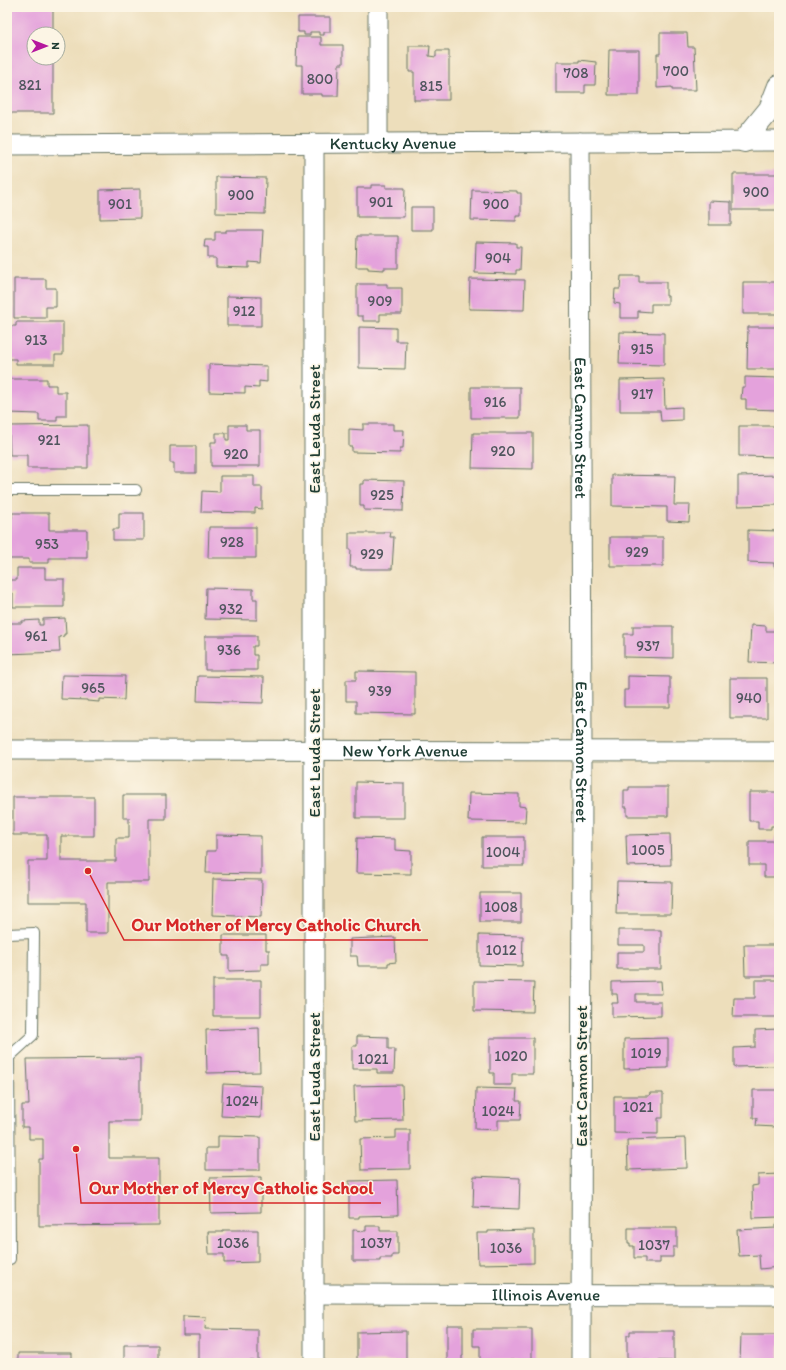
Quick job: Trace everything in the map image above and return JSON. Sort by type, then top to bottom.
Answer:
[{"type":"street","points":[[378,7],[378,143]]},
{"type":"street","points":[[744,141],[770,109],[779,86]]},
{"type":"street","name":"Kentucky Avenue","points":[[7,145],[779,140]]},
{"type":"street","name":"East Cannon Street","points":[[580,142],[582,751],[581,1363]]},
{"type":"street","name":"East Leuda Street","points":[[314,143],[314,1363]]},
{"type":"street","name":"New York Avenue","points":[[7,750],[779,751]]},
{"type":"street","name":"Illinois Avenue","points":[[314,1294],[779,1295]]},
{"type":"lane","points":[[7,490],[136,490]]},
{"type":"lane","points":[[7,934],[34,933],[33,1035],[9,1057],[10,1259],[7,1259]]},
{"type":"building","points":[[7,7],[53,7],[53,26],[26,26],[26,66],[53,66],[53,113],[7,113]]},
{"type":"building","points":[[298,17],[330,17],[330,32],[324,32],[324,35],[319,35],[319,32],[310,32],[310,35],[304,35],[304,32],[298,32]]},
{"type":"building","points":[[660,33],[687,33],[688,47],[694,47],[696,90],[672,90],[672,87],[657,88],[657,54],[660,54]]},
{"type":"building","points":[[297,37],[321,37],[321,45],[343,45],[343,64],[339,64],[338,96],[302,94],[302,65],[296,65]]},
{"type":"building","points":[[409,46],[430,46],[429,56],[436,57],[436,51],[449,51],[449,100],[414,100],[414,72],[409,72]]},
{"type":"building","points":[[609,50],[639,50],[639,95],[608,95]]},
{"type":"building","points":[[579,60],[596,62],[595,85],[585,85],[585,93],[556,93],[556,62],[579,62]]},
{"type":"building","points":[[733,174],[779,174],[779,210],[733,210]]},
{"type":"building","points":[[216,177],[266,178],[265,214],[216,213]]},
{"type":"building","points":[[371,185],[386,185],[386,188],[405,188],[404,217],[357,217],[357,188],[371,188]]},
{"type":"building","points":[[140,189],[140,218],[100,219],[100,190]]},
{"type":"building","points":[[472,190],[517,191],[517,193],[521,193],[521,216],[516,216],[516,221],[471,220]]},
{"type":"building","points":[[709,201],[731,202],[731,225],[709,225]]},
{"type":"building","points":[[411,207],[433,207],[433,230],[411,230]]},
{"type":"building","points":[[226,230],[263,230],[261,263],[249,262],[249,268],[216,267],[216,258],[208,258],[208,247],[204,247],[205,240],[215,240],[215,232],[226,232]]},
{"type":"building","points":[[357,236],[398,236],[398,268],[384,268],[384,270],[368,269],[368,267],[356,267]]},
{"type":"building","points":[[476,242],[516,243],[516,247],[521,247],[520,270],[516,270],[516,274],[475,273]]},
{"type":"building","points":[[621,276],[639,276],[639,282],[666,282],[666,296],[668,296],[668,304],[651,304],[651,312],[638,311],[638,318],[620,318],[620,304],[614,303],[615,289],[620,289]]},
{"type":"building","points":[[14,279],[46,279],[46,288],[56,288],[56,307],[46,307],[46,318],[14,318]]},
{"type":"building","points":[[470,279],[525,280],[524,310],[469,309]]},
{"type":"building","points":[[743,282],[779,282],[779,314],[743,314]]},
{"type":"building","points":[[357,284],[387,284],[387,288],[402,288],[402,314],[380,314],[380,321],[363,321],[363,316],[357,316]]},
{"type":"building","points":[[227,296],[261,297],[261,326],[227,326]]},
{"type":"building","points":[[16,322],[63,322],[63,355],[55,355],[55,364],[16,364],[16,359],[9,359],[9,326],[16,326]]},
{"type":"building","points":[[359,327],[396,328],[396,341],[406,341],[405,369],[359,368]]},
{"type":"building","points":[[748,327],[779,327],[779,369],[747,369]]},
{"type":"building","points":[[620,332],[664,333],[664,365],[619,364]]},
{"type":"building","points":[[209,364],[267,366],[267,382],[259,381],[259,388],[245,387],[245,393],[209,392]]},
{"type":"building","points":[[745,377],[779,378],[779,410],[746,409],[746,399],[741,399],[742,387],[745,387]]},
{"type":"building","points":[[7,379],[47,379],[47,385],[56,385],[56,392],[66,392],[66,416],[57,416],[57,421],[39,421],[39,414],[9,413],[10,398],[7,398]]},
{"type":"building","points":[[664,379],[665,408],[682,407],[682,420],[661,421],[660,411],[620,411],[620,380]]},
{"type":"building","points":[[471,387],[520,387],[520,418],[471,418]]},
{"type":"building","points":[[363,424],[393,424],[393,430],[404,430],[403,448],[400,448],[400,453],[352,452],[352,447],[349,447],[349,429],[363,430]]},
{"type":"building","points":[[88,425],[88,468],[27,468],[27,455],[10,455],[9,426]]},
{"type":"building","points":[[229,425],[246,425],[246,430],[260,430],[260,466],[211,466],[211,442],[216,442],[216,433],[226,433],[226,440],[229,440]]},
{"type":"building","points":[[739,426],[779,426],[779,457],[739,456]]},
{"type":"building","points":[[473,433],[533,433],[533,469],[472,468]]},
{"type":"building","points":[[170,446],[196,446],[196,473],[174,473],[174,463],[170,463]]},
{"type":"building","points":[[612,475],[675,476],[674,505],[690,505],[689,522],[667,521],[667,507],[612,506]]},
{"type":"building","points":[[779,475],[779,505],[738,506],[738,476]]},
{"type":"building","points":[[220,476],[254,476],[254,487],[262,487],[262,509],[255,508],[255,513],[201,512],[202,491],[220,492]]},
{"type":"building","points":[[364,480],[404,481],[403,511],[364,510],[364,506],[360,506],[360,484],[364,484]]},
{"type":"building","points":[[12,513],[49,513],[49,530],[87,530],[87,558],[49,558],[49,563],[29,563],[29,559],[7,559],[7,518],[12,518]]},
{"type":"building","points":[[119,513],[144,513],[144,540],[113,540],[113,529],[119,529]]},
{"type":"building","points":[[209,527],[256,527],[256,558],[208,558]]},
{"type":"building","points":[[748,530],[779,531],[779,567],[774,567],[774,563],[748,562]]},
{"type":"building","points":[[391,532],[390,537],[394,537],[392,569],[356,569],[356,567],[350,567],[351,550],[349,550],[349,533]]},
{"type":"building","points":[[610,537],[663,537],[663,566],[610,566]]},
{"type":"building","points":[[17,568],[45,568],[45,579],[64,579],[64,607],[13,607],[13,593],[9,593],[9,580],[17,580]]},
{"type":"building","points":[[206,588],[253,589],[253,599],[257,599],[257,620],[205,619]]},
{"type":"building","points":[[65,618],[66,634],[59,637],[60,652],[7,654],[8,623],[22,623],[22,621],[39,620],[39,625],[43,625],[43,619]]},
{"type":"building","points":[[751,625],[766,626],[766,631],[779,631],[779,663],[749,662]]},
{"type":"building","points":[[633,626],[673,626],[673,658],[624,657],[624,634],[633,634]]},
{"type":"building","points":[[205,636],[257,636],[257,646],[253,646],[253,655],[257,655],[257,670],[205,670]]},
{"type":"building","points":[[356,671],[415,672],[415,714],[356,713],[356,701],[346,701],[346,680],[356,680]]},
{"type":"building","points":[[62,675],[125,676],[124,700],[99,699],[99,702],[61,699]]},
{"type":"building","points":[[198,676],[264,677],[263,703],[197,701]]},
{"type":"building","points":[[628,676],[670,677],[670,707],[624,707],[624,690],[628,690]]},
{"type":"building","points":[[730,678],[767,678],[767,718],[730,718]]},
{"type":"building","points":[[356,782],[404,783],[404,818],[356,818]]},
{"type":"building","points":[[629,787],[668,787],[668,816],[627,816],[627,807],[624,807],[624,790],[629,790]]},
{"type":"building","points":[[749,792],[779,792],[779,826],[771,826],[771,829],[758,829],[758,821],[749,821]]},
{"type":"building","points":[[469,793],[519,794],[519,806],[526,807],[525,822],[468,821]]},
{"type":"building","points":[[123,795],[166,795],[166,819],[149,819],[149,882],[108,882],[108,933],[86,933],[86,902],[28,902],[28,861],[47,861],[47,835],[13,835],[13,797],[94,797],[94,836],[61,836],[61,861],[116,861],[116,838],[129,838],[129,818],[123,818]]},
{"type":"building","points":[[670,834],[671,865],[627,866],[626,835]]},
{"type":"building","points":[[216,835],[261,836],[261,874],[206,873],[207,851],[216,851]]},
{"type":"building","points":[[482,837],[524,837],[524,866],[482,866]]},
{"type":"building","points":[[775,837],[779,837],[779,877],[764,877],[764,865],[749,865],[749,841],[775,841]]},
{"type":"building","points":[[357,838],[395,839],[395,850],[411,851],[411,874],[356,873]]},
{"type":"building","points":[[213,879],[262,880],[261,917],[212,915]]},
{"type":"building","points":[[617,881],[672,882],[671,914],[616,914]]},
{"type":"building","points":[[480,893],[521,893],[521,922],[480,922]]},
{"type":"building","points":[[618,930],[661,930],[661,969],[617,969],[617,952],[644,952],[644,945],[618,945]]},
{"type":"building","points":[[223,935],[266,935],[266,950],[269,950],[269,964],[261,964],[261,970],[229,971],[229,956],[223,956]]},
{"type":"building","points":[[479,935],[523,936],[522,966],[479,965]]},
{"type":"building","points":[[395,937],[396,962],[388,963],[388,966],[358,966],[357,956],[350,956],[350,939]]},
{"type":"building","points":[[744,945],[779,945],[779,976],[745,976]]},
{"type":"building","points":[[213,980],[261,980],[261,1016],[213,1016]]},
{"type":"building","points":[[755,980],[779,980],[779,1017],[733,1017],[734,998],[755,998]]},
{"type":"building","points":[[474,981],[534,982],[533,1012],[474,1011]]},
{"type":"building","points":[[661,981],[662,994],[636,994],[636,1002],[661,1002],[661,1016],[612,1017],[612,1003],[618,1003],[617,994],[612,994],[612,982]]},
{"type":"building","points":[[259,1028],[260,1072],[207,1073],[206,1030]]},
{"type":"building","points":[[779,1029],[779,1066],[734,1067],[734,1048],[755,1047],[755,1030]]},
{"type":"building","points":[[357,1036],[388,1037],[388,1049],[395,1049],[394,1073],[377,1073],[377,1069],[352,1069],[352,1046],[357,1046]]},
{"type":"building","points":[[490,1038],[533,1038],[533,1074],[512,1074],[512,1085],[494,1085],[494,1073],[490,1073]]},
{"type":"building","points":[[668,1038],[668,1068],[624,1069],[624,1039]]},
{"type":"building","points":[[140,1058],[140,1121],[109,1121],[109,1158],[159,1158],[159,1225],[39,1226],[39,1159],[43,1159],[43,1139],[29,1139],[29,1127],[22,1127],[22,1105],[29,1105],[27,1059]]},
{"type":"building","points":[[223,1084],[262,1086],[261,1118],[221,1116]]},
{"type":"building","points":[[402,1085],[403,1120],[355,1121],[354,1086]]},
{"type":"building","points":[[476,1088],[517,1089],[516,1101],[521,1101],[520,1120],[498,1120],[498,1130],[475,1129]]},
{"type":"building","points":[[753,1090],[779,1090],[779,1129],[776,1129],[776,1127],[756,1126],[757,1118],[753,1118]]},
{"type":"building","points":[[650,1093],[663,1093],[663,1118],[658,1118],[658,1134],[614,1133],[614,1096],[649,1096]]},
{"type":"building","points":[[396,1130],[410,1130],[410,1169],[361,1170],[360,1139],[396,1138]]},
{"type":"building","points":[[218,1136],[260,1137],[260,1170],[206,1170],[206,1148],[218,1148]]},
{"type":"building","points":[[686,1138],[687,1168],[628,1170],[627,1140]]},
{"type":"building","points":[[779,1174],[779,1217],[753,1218],[752,1186],[758,1185],[758,1175]]},
{"type":"building","points":[[474,1176],[520,1178],[519,1209],[473,1207]]},
{"type":"building","points":[[261,1177],[261,1212],[211,1213],[210,1178]]},
{"type":"building","points":[[397,1180],[398,1215],[359,1216],[359,1218],[349,1218],[349,1181]]},
{"type":"building","points":[[776,1224],[779,1224],[779,1267],[760,1269],[759,1255],[739,1256],[737,1230],[776,1228]]},
{"type":"building","points":[[366,1226],[380,1226],[380,1231],[398,1231],[398,1255],[392,1255],[392,1258],[380,1258],[380,1261],[353,1261],[353,1230],[366,1231]]},
{"type":"building","points":[[628,1228],[677,1228],[677,1247],[673,1247],[673,1257],[660,1257],[660,1263],[645,1263],[645,1258],[634,1258],[634,1246],[630,1246],[630,1243],[628,1243]]},
{"type":"building","points":[[223,1230],[258,1230],[258,1262],[224,1263],[224,1254],[209,1254],[208,1232],[223,1232]]},
{"type":"building","points":[[534,1230],[534,1263],[478,1264],[477,1233],[488,1233],[488,1231]]},
{"type":"building","points":[[183,1316],[206,1317],[205,1329],[258,1330],[258,1361],[199,1360],[199,1335],[183,1335]]},
{"type":"building","points":[[447,1325],[463,1325],[462,1363],[447,1363]]},
{"type":"building","points":[[473,1329],[532,1329],[532,1360],[480,1360],[480,1346],[473,1346]]},
{"type":"building","points":[[406,1331],[406,1361],[357,1362],[357,1332]]},
{"type":"building","points":[[630,1331],[674,1331],[674,1361],[630,1360],[630,1358],[627,1358],[627,1335],[630,1335]]},
{"type":"building","points":[[741,1335],[779,1335],[779,1363],[740,1363]]},
{"type":"building","points":[[124,1345],[158,1345],[158,1363],[124,1363]]},
{"type":"building","points":[[18,1353],[72,1353],[72,1363],[18,1363]]},
{"type":"place","name":"Our Mother of Mercy Catholic Church","points":[[88,871]]},
{"type":"place","name":"Our Mother of Mercy Catholic School","points":[[76,1149]]}]
